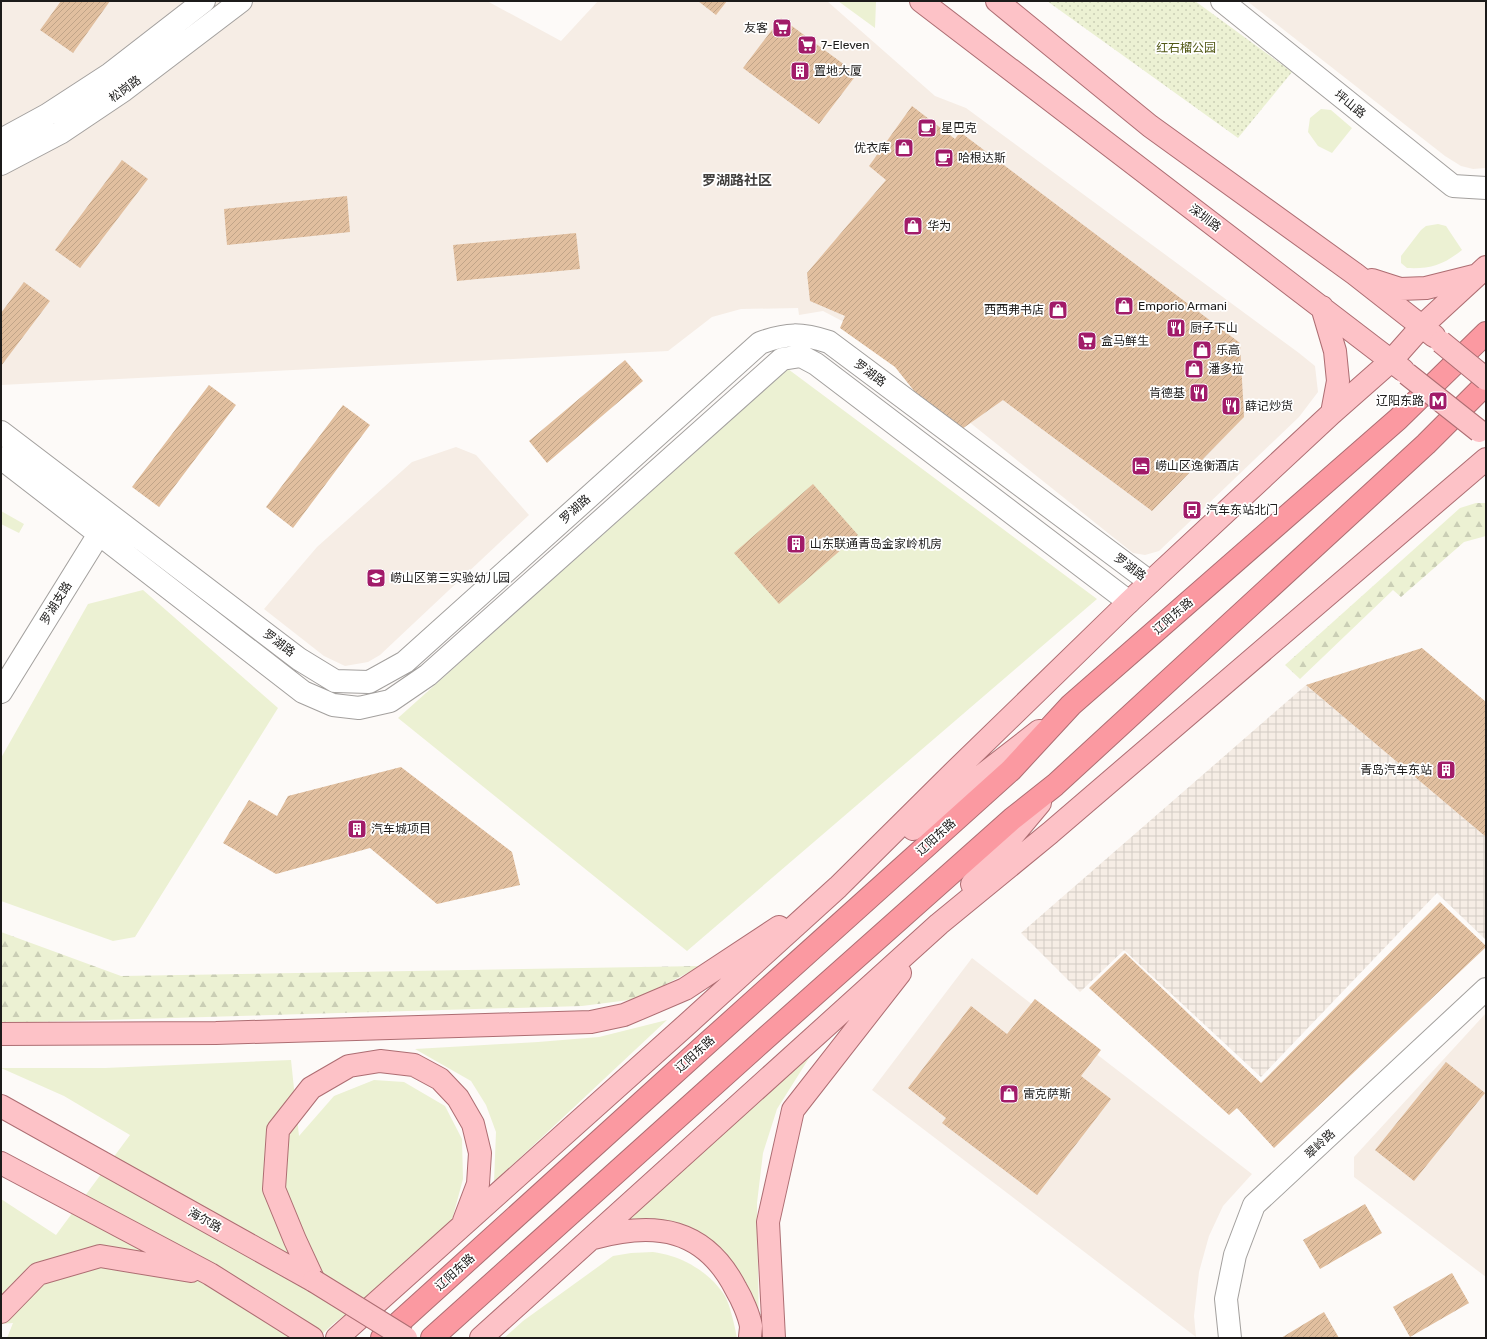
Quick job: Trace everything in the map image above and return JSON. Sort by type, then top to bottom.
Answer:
[{"type":"highway","name":"辽阳东路","points":[[382,1338],[1011,770],[1072,705],[1398,419],[1486,333]]},
{"type":"highway","points":[[432,1338],[774,1030],[1012,820],[1055,785],[1426,444],[1486,384]]},
{"type":"main road","name":"深圳路","points":[[921,1],[1322,307],[1482,434]]},
{"type":"main road","points":[[997,1],[1150,126],[1355,274],[1422,326],[1486,379]]},
{"type":"main road","points":[[1355,274],[1400,289],[1426,288],[1481,271]]},
{"type":"main road","points":[[337,1338],[684,1028],[838,887],[1128,602],[1332,413],[1399,367],[1401,348],[1422,326],[1481,271]]},
{"type":"main road","points":[[1322,307],[1335,351],[1338,381],[1332,413]]},
{"type":"main road","points":[[481,1338],[939,924],[1050,833],[1486,459]]},
{"type":"main road","points":[[1,1034],[216,1033],[591,1022],[624,1015],[685,989],[838,887],[1072,705]]},
{"type":"main road","points":[[774,1338],[768,1222],[793,1110],[939,924],[1055,785]]},
{"type":"main road","points":[[314,1281],[274,1190],[278,1130],[311,1088],[349,1066],[380,1061],[414,1066],[440,1079],[458,1098],[473,1124],[480,1153],[478,1184],[463,1225]]},
{"type":"main road","name":"海尔路","points":[[1,1106],[314,1281],[406,1338]]},
{"type":"main road","points":[[1,1163],[210,1274],[312,1338]]},
{"type":"main road","points":[[592,1238],[634,1230],[658,1230],[685,1237],[708,1251],[731,1278],[741,1298],[750,1332]]},
{"type":"main road","points":[[1,1312],[38,1274],[100,1256],[210,1274]]},
{"type":"street","name":"松岗路","points":[[1,140],[47,115],[110,74],[204,1]]},
{"type":"street","name":"松岗路","points":[[1,164],[60,133],[124,90],[241,1]]},
{"type":"street","name":"坪山路","points":[[1222,1],[1453,186],[1486,188]]},
{"type":"street","name":"罗湖路","points":[[1,432],[299,659],[335,682],[369,682],[404,662],[760,343],[778,336],[802,335],[829,342],[1150,582]]},
{"type":"street","points":[[1,458],[302,692],[333,705],[359,708],[390,701],[428,675],[782,359],[801,356],[816,364],[1128,602]]},
{"type":"street","name":"罗湖支路","points":[[1,692],[111,515]]},
{"type":"street","name":"翠岭路","points":[[1230,1338],[1226,1299],[1235,1255],[1254,1205],[1486,989]]},
{"type":"shaded area","points":[[1,1],[487,1],[561,41],[598,1],[827,1],[935,96],[966,108],[1299,353],[1315,366],[1318,392],[1299,417],[1159,551],[1145,555],[1133,553],[844,322],[823,311],[799,315],[798,308],[741,309],[712,317],[668,351],[1,385]]},
{"type":"shaded area","points":[[1247,1],[1486,1],[1486,168],[1473,169],[1461,166],[1445,156]]},
{"type":"shaded area","name":"崂山区第三实验幼儿园","points":[[456,447],[476,455],[529,515],[380,655],[368,662],[345,666],[324,656],[264,609],[317,547],[412,462]]},
{"type":"shaded area","points":[[1306,685],[1486,837],[1486,940],[1437,893],[1261,1077],[1124,950],[1080,992],[1021,933]]},
{"type":"shaded area","points":[[972,958],[1252,1174],[1223,1206],[1209,1236],[1199,1272],[1194,1316],[1196,1337],[872,1090]]},
{"type":"shaded area","points":[[1486,1013],[1486,1277],[1354,1177],[1354,1157]]},
{"type":"green space","points":[[838,1],[876,2],[875,28]]},
{"type":"green space","name":"红石榴公园","points":[[1047,1],[1195,1],[1292,72],[1238,138]]},
{"type":"green space","points":[[1321,109],[1331,110],[1352,128],[1332,153],[1318,146],[1308,132],[1310,118]]},
{"type":"green space","points":[[1438,224],[1446,226],[1462,250],[1443,263],[1423,268],[1407,268],[1401,263],[1401,256],[1421,230],[1426,226]]},
{"type":"green space","points":[[788,369],[1097,599],[687,951],[398,718]]},
{"type":"green space","points":[[1476,503],[1486,503],[1486,536],[1464,542],[1401,597],[1393,590],[1300,679],[1285,665],[1460,508]]},
{"type":"green space","points":[[1,511],[24,524],[19,533],[1,524]]},
{"type":"green space","points":[[143,590],[278,708],[135,937],[113,941],[1,901],[1,758],[88,604]]},
{"type":"green space","points":[[1,932],[121,976],[701,966],[637,999],[582,1006],[1,1023]]},
{"type":"green space","points":[[667,1020],[494,1182],[496,1132],[486,1105],[471,1081],[415,1049],[599,1037]]},
{"type":"green space","points":[[816,1047],[777,1109],[763,1153],[757,1203],[759,1330],[682,1226],[650,1218],[622,1221]]},
{"type":"green space","points":[[291,1060],[299,1136],[334,1096],[374,1080],[404,1082],[445,1106],[462,1139],[463,1179],[452,1220],[383,1286],[333,1324],[318,1338],[7,1338],[13,1323],[1,1324],[1,1199],[56,1235],[130,1135],[64,1096],[1,1068],[105,1068]]},
{"type":"green space","points":[[653,1252],[669,1255],[687,1262],[715,1283],[727,1300],[737,1338],[504,1338],[523,1321],[613,1256]]},
{"type":"building","points":[[61,1],[110,1],[73,53],[40,30]]},
{"type":"building","points":[[698,1],[727,1],[716,15]]},
{"type":"building","name":"置地大厦","points":[[781,18],[857,74],[819,124],[743,68]]},
{"type":"building","points":[[912,106],[955,139],[960,132],[1240,343],[1244,417],[1152,511],[1003,400],[962,429],[915,392],[895,367],[840,328],[845,316],[810,301],[807,273],[886,180],[869,166]]},
{"type":"building","points":[[122,160],[148,179],[80,268],[55,250]]},
{"type":"building","points":[[347,196],[350,232],[227,245],[224,209]]},
{"type":"building","points":[[576,233],[580,269],[457,281],[453,245]]},
{"type":"building","points":[[24,282],[50,301],[1,366],[1,313]]},
{"type":"building","points":[[625,360],[643,381],[547,463],[529,441]]},
{"type":"building","points":[[209,385],[236,405],[159,507],[132,487]]},
{"type":"building","points":[[343,405],[370,425],[293,528],[266,507]]},
{"type":"building","name":"山东联通青岛金家岭机房","points":[[813,484],[858,535],[779,604],[734,553]]},
{"type":"building","name":"青岛汽车东站","points":[[1422,648],[1486,702],[1486,837],[1306,685]]},
{"type":"building","name":"汽车城项目","points":[[401,767],[512,852],[520,885],[437,904],[370,848],[276,874],[223,843],[249,800],[277,816],[288,796]]},
{"type":"building","points":[[1440,902],[1486,947],[1274,1148],[1237,1108],[1229,1115],[1089,988],[1125,953],[1261,1083]]},
{"type":"building","name":"雷克萨斯","points":[[1035,999],[1101,1050],[1081,1076],[1111,1099],[1037,1195],[942,1123],[946,1118],[908,1088],[971,1006],[1007,1034]]},
{"type":"building","points":[[1446,1062],[1485,1093],[1414,1181],[1375,1150]]},
{"type":"building","points":[[1365,1204],[1382,1233],[1320,1269],[1303,1240]]},
{"type":"building","points":[[1452,1273],[1469,1303],[1410,1337],[1393,1307]]},
{"type":"building","points":[[1324,1312],[1339,1338],[1281,1338]]},
{"type":"place","name":"友客","points":[[782,28]]},
{"type":"place","name":"7-Eleven","points":[[807,45]]},
{"type":"place","name":"置地大厦","points":[[800,71]]},
{"type":"place","name":"星巴克","points":[[927,128]]},
{"type":"place","name":"优衣库","points":[[904,148]]},
{"type":"place","name":"哈根达斯","points":[[944,158]]},
{"type":"place","name":"华为","points":[[913,226]]},
{"type":"place","name":"Emporio Armani","points":[[1124,306]]},
{"type":"place","name":"西西弗书店","points":[[1058,310]]},
{"type":"place","name":"厨子下山","points":[[1176,328]]},
{"type":"place","name":"盒马鲜生","points":[[1087,341]]},
{"type":"place","name":"乐高","points":[[1202,350]]},
{"type":"place","name":"潘多拉","points":[[1194,369]]},
{"type":"place","name":"肯德基","points":[[1199,393]]},
{"type":"place","name":"辽阳东路","points":[[1438,401]]},
{"type":"place","name":"薛记炒货","points":[[1231,406]]},
{"type":"place","name":"崂山区逸衡酒店","points":[[1141,466]]},
{"type":"place","name":"汽车东站北门","points":[[1192,510]]},
{"type":"place","name":"山东联通青岛金家岭机房","points":[[796,544]]},
{"type":"place","name":"崂山区第三实验幼儿园","points":[[376,578]]},
{"type":"place","name":"青岛汽车东站","points":[[1446,770]]},
{"type":"place","name":"汽车城项目","points":[[357,829]]},
{"type":"place","name":"雷克萨斯","points":[[1009,1094]]},
{"type":"district","name":"罗湖路社区","points":[[737,180]]}]
